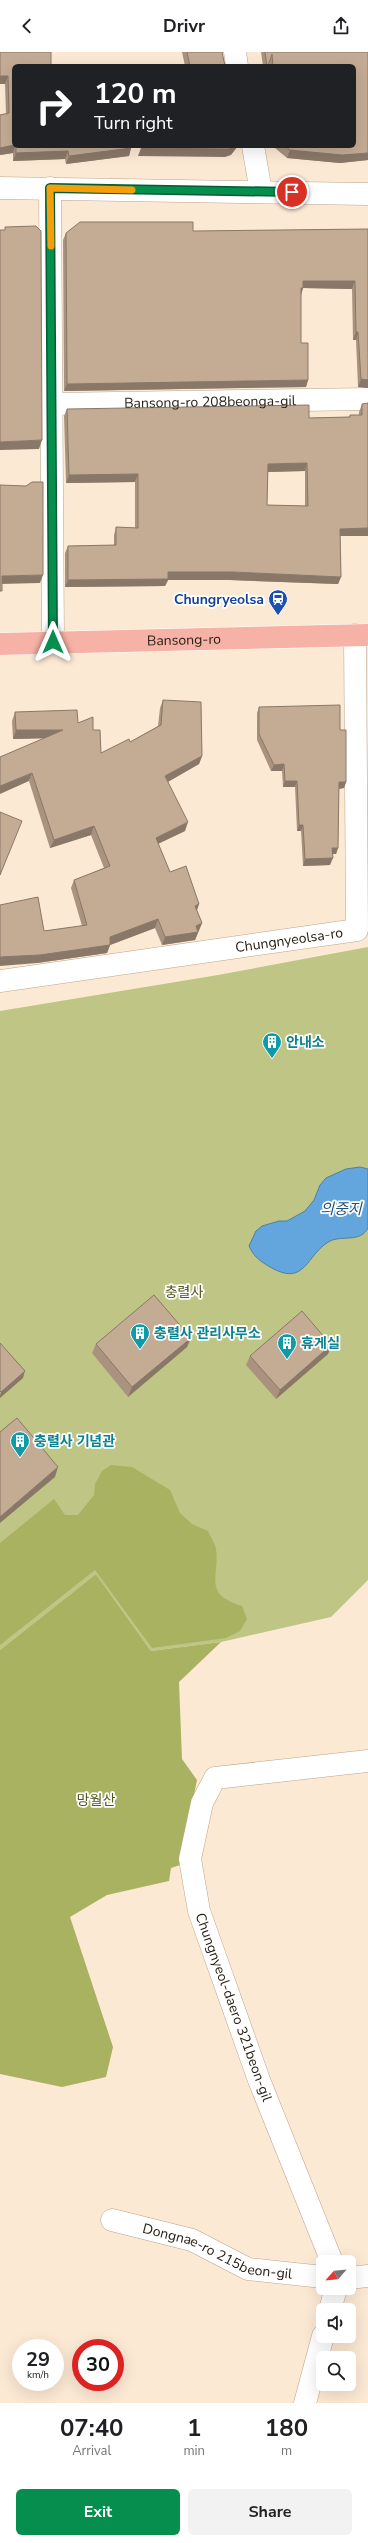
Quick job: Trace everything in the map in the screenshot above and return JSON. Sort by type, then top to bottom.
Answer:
[{"type":"main road","name":"Bansong-ro","points":[[0,644],[361,635]]},
{"type":"street","points":[[235,52],[237,64]]},
{"type":"street","points":[[253,148],[262,192]]},
{"type":"street","points":[[0,188],[368,194]]},
{"type":"street","points":[[50,188],[53,642]]},
{"type":"street","name":"Bansong-ro 208beonga-gil","points":[[52,404],[368,399]]},
{"type":"street","name":"Chungnyeolsa-ro","points":[[0,981],[357,930],[361,635]]},
{"type":"street","name":"Chungnyeol-daero 321beon-gil","points":[[329,2255],[224,1987],[199,1911],[190,1859],[202,1803],[215,1778],[368,1762]]},
{"type":"street","name":"Dongnae-ro 215beon-gil","points":[[112,2220],[192,2240],[248,2269],[316,2276]]},
{"type":"street","points":[[356,2277],[368,2276]]},
{"type":"street","points":[[305,2403],[321,2343]]},
{"type":"green space","name":"충렬사","points":[[368,947],[368,1580],[331,1617],[221,1642],[151,1651],[96,1574],[0,1650],[0,1011],[218,975]]},
{"type":"green space","points":[[111,1465],[132,1467],[170,1490],[180,1513],[192,1524],[208,1531],[216,1549],[217,1559],[215,1576],[217,1590],[222,1596],[242,1606],[247,1619],[240,1631],[226,1638],[152,1648],[95,1570],[0,1645],[0,1543],[54,1499],[65,1515],[78,1515],[94,1495],[95,1484],[102,1471]]},
{"type":"green space","name":"망월산","points":[[96,1574],[151,1651],[221,1642],[179,1682],[182,1759],[197,1780],[180,1865],[171,1868],[169,1881],[107,1895],[70,1917],[113,2047],[106,2077],[62,2087],[0,2074],[0,1650]]},
{"type":"water","name":"의중지","points":[[360,1167],[368,1169],[368,1228],[365,1233],[361,1236],[330,1241],[322,1247],[304,1267],[291,1274],[270,1267],[255,1256],[249,1246],[256,1231],[262,1226],[279,1221],[287,1221],[305,1211],[314,1200],[320,1185],[326,1178],[346,1169]]},
{"type":"building","points":[[0,52],[51,52],[51,64],[12,64],[12,145],[0,148],[0,115],[9,113],[8,76],[0,76]]},
{"type":"building","points":[[187,52],[222,52],[225,64],[190,64]]},
{"type":"building","points":[[265,52],[368,52],[368,153],[342,155],[290,150],[288,148],[356,148],[356,64],[273,64],[272,54],[269,64],[267,64]]},
{"type":"building","points":[[16,148],[131,148],[69,156],[68,151],[16,153]]},
{"type":"building","points":[[141,148],[231,148],[228,149]]},
{"type":"building","points":[[80,222],[193,222],[193,231],[368,229],[368,380],[361,379],[358,332],[356,332],[355,281],[303,281],[303,288],[301,288],[301,343],[308,343],[308,380],[67,384],[66,233]]},
{"type":"building","points":[[36,226],[41,231],[42,440],[0,442],[0,230],[5,230],[5,227]]},
{"type":"building","points":[[368,403],[368,528],[340,529],[341,577],[233,572],[168,572],[168,579],[68,580],[68,546],[116,545],[116,527],[138,528],[138,474],[69,475],[67,409],[309,405],[309,418],[350,417],[350,415],[362,415],[362,404]],"holes":[[[307,463],[308,506],[267,505],[268,464]]]},
{"type":"building","points":[[32,482],[43,482],[43,575],[2,576],[2,591],[0,591],[0,485],[26,486]]},
{"type":"building","points":[[163,700],[201,702],[202,756],[165,776],[188,822],[156,838],[170,872],[186,866],[199,904],[195,906],[202,923],[196,926],[198,932],[165,937],[158,919],[110,937],[110,945],[40,955],[0,957],[0,905],[38,897],[44,931],[87,925],[74,880],[110,866],[94,826],[54,840],[32,773],[0,786],[0,757],[63,730],[16,730],[15,712],[77,710],[78,723],[93,717],[93,730],[100,730],[101,753],[129,739],[130,742],[161,725]]},
{"type":"building","points":[[340,705],[340,730],[346,730],[346,782],[339,782],[338,848],[332,848],[333,858],[305,859],[303,825],[299,825],[297,781],[285,781],[284,764],[274,765],[259,734],[259,707]]},
{"type":"building","points":[[0,812],[22,821],[0,875]]},
{"type":"building","name":"충렬사 관리사무소","points":[[154,1295],[191,1338],[132,1387],[96,1344]]},
{"type":"building","name":"휴게실","points":[[302,1311],[331,1345],[280,1390],[250,1356]]},
{"type":"building","points":[[0,1343],[25,1371],[1,1392],[0,1391]]},
{"type":"building","name":"충렬사 기념관","points":[[17,1418],[58,1467],[0,1517],[0,1432]]},
{"type":"slow traffic","points":[[51,246],[50,188],[132,190]]},
{"type":"place","name":"Chungryeolsa","points":[[278,616]]},
{"type":"place","name":"안내소","points":[[272,1059]]},
{"type":"place","name":"충렬사 관리사무소","points":[[140,1350]]},
{"type":"place","name":"휴게실","points":[[287,1360]]},
{"type":"place","name":"충렬사 기념관","points":[[20,1458]]},
{"type":"route","points":[[53,642],[50,188],[292,192]]}]
